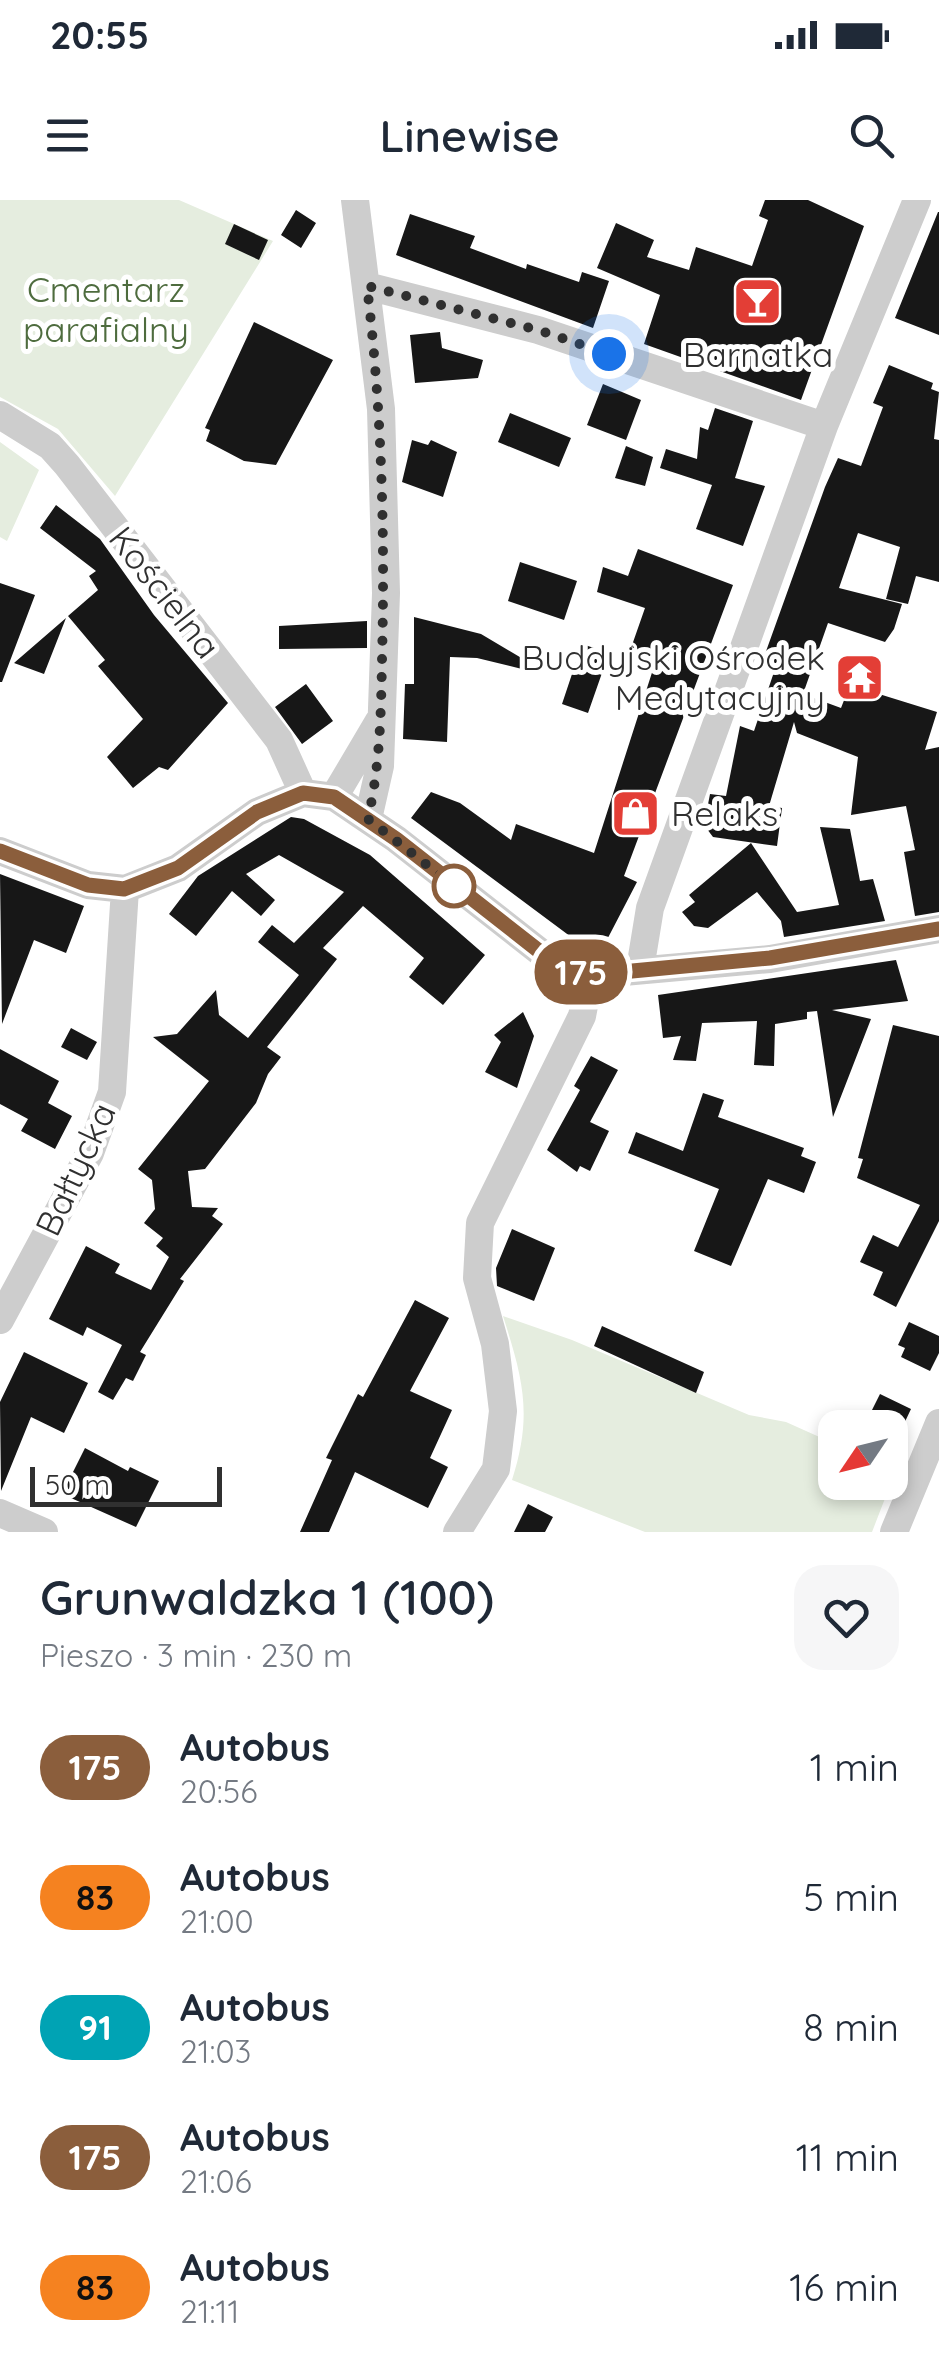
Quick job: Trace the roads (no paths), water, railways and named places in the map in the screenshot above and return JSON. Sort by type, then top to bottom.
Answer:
[{"type":"street","points":[[356,200],[381,408],[386,593],[380,766],[368,819]]},
{"type":"street","points":[[640,969],[650,908],[824,426],[917,200]]},
{"type":"street","points":[[367,286],[538,330],[824,426]]},
{"type":"street","name":"Kościelna","points":[[0,415],[50,446],[67,465],[280,740],[303,793]]},
{"type":"street","points":[[334,797],[382,716]]},
{"type":"street","points":[[0,851],[88,885],[124,889],[178,868],[257,812],[303,793],[334,797],[553,962],[590,975],[770,958],[939,929]]},
{"type":"street","name":"Bałtycka","points":[[0,1320],[84,1164],[112,1092],[124,889]]},
{"type":"street","points":[[457,1532],[496,1468],[503,1411],[495,1344],[477,1278],[480,1223],[582,1016],[590,975]]},
{"type":"street","points":[[894,1532],[939,1423]]},
{"type":"street","points":[[0,1513],[44,1532]]},
{"type":"place","name":"Barnatka","points":[[758,302]]},
{"type":"place","name":"Buddyjski Ośrodek Medytacyjny","points":[[860,677]]},
{"type":"place","name":"Relaks","points":[[636,813]]},
{"type":"park label","name":"Cmentarz parafialny","points":[[106,309]]}]
